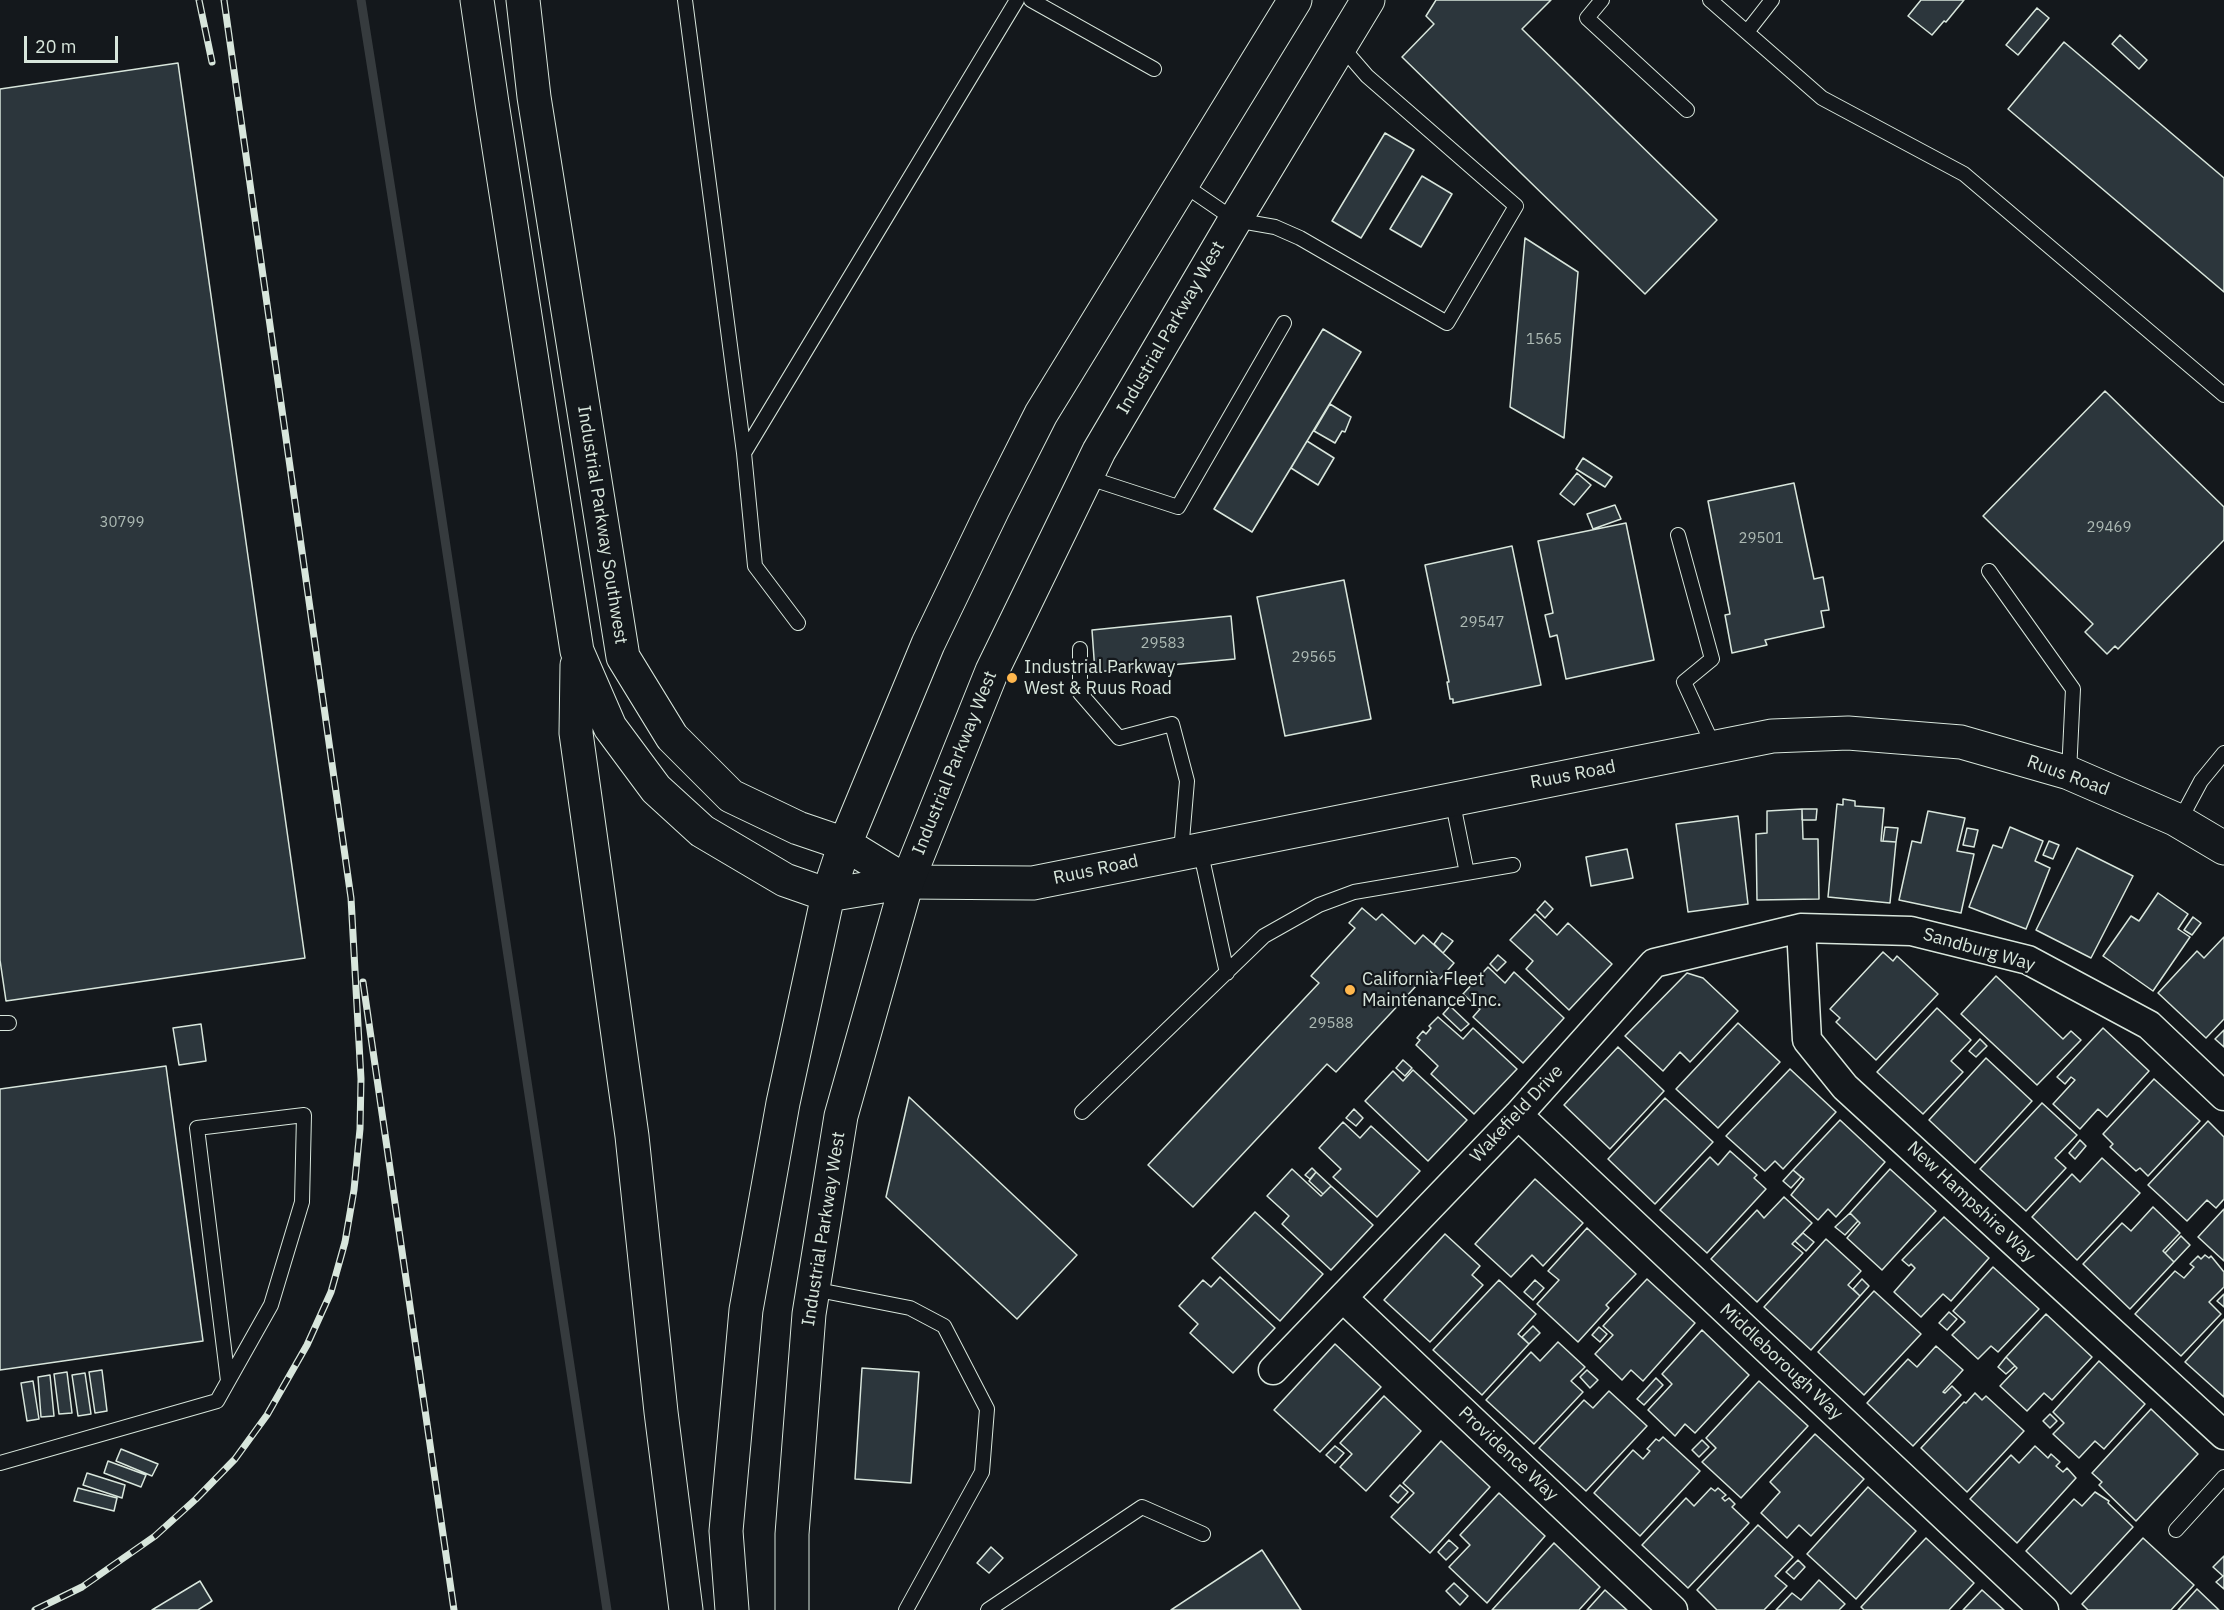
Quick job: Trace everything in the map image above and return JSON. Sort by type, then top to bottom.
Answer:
[{"type":"main road","points":[[477,0],[577,651],[576,733],[632,1136],[660,1400],[686,1610]]},
{"type":"main road","name":"Industrial Parkway Southwest","points":[[523,0],[534,97],[623,657],[672,737],[731,796],[798,828],[845,844],[907,882]]},
{"type":"main road","points":[[732,1610],[726,1531],[746,1310],[783,1103],[828,895],[845,844],[928,644],[1041,414],[1295,0]]},
{"type":"main road","name":"Industrial Parkway West","points":[[792,1610],[792,1534],[813,1288],[841,1116],[907,882],[992,670],[1099,451],[1368,0]]},
{"type":"main road","points":[[577,651],[610,727],[656,789],[702,831],[785,880],[828,895],[907,882]]},
{"type":"main road","name":"Ruus Road","points":[[907,882],[1033,883],[1772,736],[1848,734],[1961,742],[2070,773],[2179,822],[2224,848]]},
{"type":"street","name":"Sandburg Way","points":[[1801,928],[1911,931],[2028,960],[2149,1025],[2224,1096]]},
{"type":"street","name":"Wakefield Drive","points":[[1273,1370],[1518,1115],[1654,963],[1801,928]]},
{"type":"street","name":"New Hampshire Way","points":[[1801,928],[1807,1040],[1845,1087],[2224,1435]]},
{"type":"street","name":"Middleborough Way","points":[[1518,1115],[2044,1610]]},
{"type":"street","name":"Providence Way","points":[[1342,1298],[1673,1610]]},
{"type":"lane","points":[[685,0],[744,453],[755,566],[798,623]]},
{"type":"lane","points":[[744,453],[1017,0]]},
{"type":"lane","points":[[1031,0],[1154,69]]},
{"type":"lane","points":[[1602,0],[1587,18],[1687,110]]},
{"type":"lane","points":[[1710,0],[1822,98],[1964,174],[2224,395]]},
{"type":"lane","points":[[1747,32],[1772,0]]},
{"type":"lane","points":[[1181,183],[1235,220],[1275,227],[1300,238],[1447,323],[1516,206],[1367,76],[1341,46]]},
{"type":"lane","points":[[1086,477],[1178,507],[1284,323]]},
{"type":"lane","points":[[1678,535],[1712,659],[1684,682],[1714,747]]},
{"type":"lane","points":[[1989,571],[2073,689],[2070,773]]},
{"type":"lane","points":[[1080,649],[1080,693],[1119,738],[1172,724],[1187,781],[1191,851],[1227,973]]},
{"type":"lane","points":[[2179,822],[2201,781],[2224,753]]},
{"type":"lane","points":[[1452,799],[1467,873]]},
{"type":"lane","points":[[1082,1112],[1264,936],[1319,905],[1353,892],[1513,865]]},
{"type":"lane","points":[[0,1463],[217,1401],[271,1305],[302,1202],[304,1115],[197,1128],[228,1381]]},
{"type":"lane","points":[[813,1288],[910,1308],[944,1326],[987,1409],[982,1472],[906,1610]]},
{"type":"lane","points":[[2176,1530],[2224,1478]]},
{"type":"lane","points":[[988,1610],[1142,1507],[1203,1534]]},
{"type":"building","points":[[1436,0],[1551,0],[1522,29],[1717,220],[1645,294],[1402,57],[1434,24],[1426,16]]},
{"type":"building","points":[[1921,0],[1964,0],[1932,35],[1908,16]]},
{"type":"building","points":[[2037,8],[2049,18],[2018,55],[2006,45]]},
{"type":"building","points":[[2120,35],[2147,60],[2139,69],[2112,44]]},
{"type":"building","points":[[2064,42],[2224,178],[2224,292],[2008,109]]},
{"type":"building","points":[[178,63],[305,958],[6,1001],[0,960],[0,89]]},
{"type":"building","points":[[1385,133],[1414,150],[1361,238],[1332,221]]},
{"type":"building","points":[[1422,176],[1452,194],[1421,247],[1390,229]]},
{"type":"building","points":[[1525,238],[1578,272],[1564,438],[1510,407]]},
{"type":"building","points":[[1323,329],[1361,352],[1252,532],[1214,509]]},
{"type":"building","points":[[2105,391],[2224,507],[2224,540],[2118,649],[2115,646],[2107,654],[2085,632],[2093,624],[1983,516]]},
{"type":"building","points":[[1330,404],[1351,417],[1345,432],[1342,431],[1335,443],[1314,431]]},
{"type":"building","points":[[1307,441],[1334,458],[1318,485],[1291,468]]},
{"type":"building","points":[[1583,458],[1612,477],[1605,487],[1576,469]]},
{"type":"building","points":[[1577,473],[1591,485],[1574,505],[1560,494]]},
{"type":"building","points":[[1794,483],[1814,579],[1823,577],[1829,610],[1821,611],[1824,627],[1765,640],[1767,645],[1732,653],[1725,615],[1730,614],[1708,501]]},
{"type":"building","points":[[1615,505],[1621,519],[1593,529],[1587,514]]},
{"type":"building","points":[[1626,523],[1654,660],[1566,679],[1557,635],[1550,637],[1545,615],[1553,613],[1538,541]]},
{"type":"building","points":[[1512,546],[1541,685],[1453,703],[1453,699],[1450,699],[1447,682],[1449,682],[1425,565]]},
{"type":"building","points":[[1344,580],[1371,719],[1285,736],[1257,597]]},
{"type":"building","points":[[1231,616],[1235,659],[1095,672],[1092,630]]},
{"type":"building","points":[[1843,799],[1855,801],[1855,806],[1884,808],[1881,841],[1896,842],[1890,903],[1828,897],[1837,804],[1843,805]]},
{"type":"building","points":[[1802,809],[1817,809],[1816,820],[1802,820]]},
{"type":"building","points":[[1802,809],[1803,839],[1818,839],[1819,899],[1757,900],[1756,834],[1767,833],[1767,811]]},
{"type":"building","points":[[1928,811],[1965,818],[1957,851],[1974,854],[1961,913],[1899,900],[1912,841],[1921,843]]},
{"type":"building","points":[[1738,816],[1748,904],[1688,912],[1676,824]]},
{"type":"building","points":[[1885,827],[1898,828],[1896,842],[1883,841]]},
{"type":"building","points":[[2010,827],[2043,841],[2035,861],[2050,868],[2026,929],[1969,907],[1993,845],[2002,848]]},
{"type":"building","points":[[1967,828],[1978,830],[1974,847],[1963,845]]},
{"type":"building","points":[[2049,841],[2059,845],[2053,859],[2043,855]]},
{"type":"building","points":[[2077,848],[2133,876],[2091,958],[2036,930]]},
{"type":"building","points":[[1627,849],[1633,878],[1591,886],[1586,857]]},
{"type":"building","points":[[2158,893],[2188,914],[2178,929],[2190,937],[2153,991],[2103,956],[2131,916],[2139,921]]},
{"type":"building","points":[[1545,901],[1553,909],[1545,918],[1537,910]]},
{"type":"building","points":[[1362,908],[1376,920],[1382,914],[1415,944],[1423,935],[1454,963],[1440,979],[1430,971],[1336,1072],[1327,1064],[1193,1207],[1148,1165],[1319,983],[1311,976],[1355,928],[1349,923]]},
{"type":"building","points":[[1535,914],[1557,935],[1568,923],[1612,964],[1569,1010],[1526,969],[1533,961],[1510,940]]},
{"type":"building","points":[[2193,917],[2201,923],[2192,935],[2184,930]]},
{"type":"building","points":[[1442,933],[1453,941],[1443,953],[1434,944]]},
{"type":"building","points":[[2224,937],[2224,1019],[2206,1038],[2158,993],[2197,951],[2204,958]]},
{"type":"building","points":[[1883,952],[1893,961],[1897,956],[1938,994],[1876,1060],[1836,1022],[1840,1018],[1830,1009]]},
{"type":"building","points":[[1498,955],[1506,962],[1497,971],[1490,964]]},
{"type":"building","points":[[1488,967],[1505,983],[1514,972],[1564,1018],[1523,1063],[1473,1017],[1480,1009],[1463,994]]},
{"type":"building","points":[[1687,973],[1703,978],[1738,1011],[1690,1062],[1680,1052],[1663,1071],[1625,1036]]},
{"type":"building","points":[[1996,976],[2063,1039],[2071,1031],[2081,1040],[2037,1085],[1961,1014]]},
{"type":"building","points":[[1450,1006],[1469,1024],[1461,1031],[1443,1014]]},
{"type":"building","points":[[1937,1008],[1971,1040],[1951,1061],[1963,1072],[1923,1114],[1877,1072]]},
{"type":"building","points":[[1438,1017],[1463,1039],[1473,1028],[1517,1069],[1474,1114],[1431,1074],[1438,1066],[1416,1045],[1420,1040],[1417,1038],[1423,1031],[1426,1034],[1431,1028],[1429,1026]]},
{"type":"building","points":[[1738,1023],[1780,1062],[1718,1128],[1676,1089]]},
{"type":"building","points":[[201,1024],[206,1061],[179,1065],[173,1028]]},
{"type":"building","points":[[2103,1028],[2149,1071],[2107,1117],[2098,1109],[2080,1129],[2053,1104],[2075,1080],[2071,1077],[2065,1084],[2057,1077]]},
{"type":"building","points":[[2224,1030],[2224,1047],[2215,1039]]},
{"type":"building","points":[[1980,1039],[1987,1046],[1976,1057],[1969,1051]]},
{"type":"building","points":[[1618,1047],[1664,1091],[1610,1149],[1564,1105]]},
{"type":"building","points":[[1986,1058],[2032,1101],[1975,1163],[1929,1120]]},
{"type":"building","points":[[1403,1060],[1412,1068],[1405,1076],[1396,1068]]},
{"type":"building","points":[[166,1066],[203,1341],[0,1370],[0,1089]]},
{"type":"building","points":[[1790,1069],[1836,1112],[1783,1169],[1775,1161],[1765,1171],[1726,1136]]},
{"type":"building","points":[[1413,1070],[1467,1120],[1428,1161],[1365,1101],[1393,1071],[1403,1081]]},
{"type":"building","points":[[2154,1079],[2200,1121],[2148,1176],[2140,1168],[2136,1171],[2110,1147],[2113,1144],[2103,1134]]},
{"type":"building","points":[[909,1097],[1077,1255],[1017,1319],[886,1197]]},
{"type":"building","points":[[1665,1098],[1713,1142],[1655,1204],[1608,1159]]},
{"type":"building","points":[[2042,1103],[2077,1135],[2055,1158],[2066,1168],[2026,1211],[1980,1169]]},
{"type":"building","points":[[1354,1109],[1363,1118],[1356,1126],[1346,1118]]},
{"type":"building","points":[[1840,1120],[1885,1162],[1836,1217],[1828,1209],[1818,1220],[1791,1195],[1804,1179],[1793,1170]]},
{"type":"building","points":[[2208,1121],[2224,1137],[2224,1199],[2216,1208],[2207,1200],[2187,1221],[2148,1185]]},
{"type":"building","points":[[1343,1122],[1360,1138],[1371,1126],[1420,1171],[1377,1217],[1333,1177],[1341,1169],[1319,1148]]},
{"type":"building","points":[[2080,1140],[2086,1146],[2075,1159],[2069,1153]]},
{"type":"building","points":[[1730,1151],[1757,1175],[1754,1178],[1766,1189],[1707,1253],[1660,1210],[1710,1157],[1718,1165]]},
{"type":"building","points":[[2102,1158],[2140,1193],[2077,1260],[2032,1217],[2072,1174],[2080,1182]]},
{"type":"building","points":[[1312,1168],[1316,1172],[1310,1179],[1305,1175]]},
{"type":"building","points":[[1292,1169],[1321,1196],[1331,1186],[1373,1225],[1331,1270],[1282,1224],[1289,1216],[1267,1196]]},
{"type":"building","points":[[1890,1169],[1936,1211],[1882,1270],[1847,1238],[1860,1223],[1850,1213]]},
{"type":"building","points":[[1793,1170],[1801,1177],[1791,1188],[1783,1181]]},
{"type":"building","points":[[1316,1172],[1331,1186],[1323,1194],[1309,1181]]},
{"type":"building","points":[[1535,1179],[1583,1223],[1543,1266],[1532,1255],[1511,1277],[1475,1244]]},
{"type":"building","points":[[1784,1197],[1812,1223],[1792,1244],[1803,1253],[1757,1302],[1711,1259],[1757,1210],[1764,1218]]},
{"type":"building","points":[[2153,1207],[2180,1233],[2163,1251],[2174,1262],[2130,1309],[2083,1264],[2122,1223],[2131,1231]]},
{"type":"building","points":[[2224,1209],[2224,1261],[2198,1237]]},
{"type":"building","points":[[1255,1212],[1323,1274],[1280,1321],[1212,1258]]},
{"type":"building","points":[[1850,1213],[1858,1221],[1845,1235],[1835,1227]]},
{"type":"building","points":[[1944,1217],[1989,1258],[1951,1301],[1943,1294],[1921,1317],[1894,1292],[1915,1268],[1902,1260]]},
{"type":"building","points":[[1587,1228],[1636,1274],[1606,1305],[1609,1308],[1578,1342],[1537,1304],[1559,1280],[1548,1271]]},
{"type":"building","points":[[1803,1233],[1814,1242],[1806,1251],[1795,1241]]},
{"type":"building","points":[[1445,1234],[1480,1266],[1472,1275],[1483,1285],[1430,1342],[1384,1300]]},
{"type":"building","points":[[2181,1236],[2190,1245],[2174,1262],[2165,1253]]},
{"type":"building","points":[[1826,1239],[1861,1271],[1848,1285],[1860,1296],[1811,1350],[1764,1307]]},
{"type":"building","points":[[2205,1255],[2209,1258],[2211,1256],[2224,1272],[2224,1287],[2209,1302],[2221,1314],[2181,1356],[2135,1314],[2175,1271],[2184,1278],[2194,1267],[2190,1264],[2198,1256],[2201,1259]]},
{"type":"building","points":[[1993,1267],[2039,1309],[1998,1352],[1991,1346],[1978,1359],[1952,1335],[1965,1322],[1953,1311]]},
{"type":"building","points":[[1220,1277],[1275,1328],[1233,1373],[1190,1333],[1198,1324],[1179,1306],[1203,1280],[1211,1287]]},
{"type":"building","points":[[1647,1279],[1695,1323],[1643,1381],[1631,1370],[1622,1380],[1595,1354],[1613,1335],[1603,1326]]},
{"type":"building","points":[[1862,1279],[1869,1286],[1860,1296],[1853,1289]]},
{"type":"building","points":[[1499,1280],[1536,1314],[1518,1334],[1529,1344],[1482,1395],[1433,1350]]},
{"type":"building","points":[[1535,1280],[1544,1288],[1533,1300],[1524,1292]]},
{"type":"building","points":[[1874,1291],[1921,1334],[1864,1395],[1818,1352]]},
{"type":"building","points":[[2224,1294],[2224,1307],[2217,1301]]},
{"type":"building","points":[[1949,1312],[1957,1319],[1947,1330],[1939,1323]]},
{"type":"building","points":[[2046,1314],[2092,1357],[2052,1400],[2044,1393],[2027,1411],[2000,1386],[2017,1368],[2006,1357]]},
{"type":"building","points":[[2224,1319],[2224,1397],[2185,1362]]},
{"type":"building","points":[[1533,1326],[1540,1333],[1529,1344],[1522,1337]]},
{"type":"building","points":[[1599,1327],[1607,1334],[1600,1342],[1592,1335]]},
{"type":"building","points":[[1702,1330],[1749,1375],[1695,1433],[1685,1424],[1675,1436],[1648,1410],[1672,1384],[1662,1374]]},
{"type":"building","points":[[1558,1342],[1585,1367],[1571,1381],[1583,1392],[1534,1444],[1486,1400],[1531,1352],[1540,1361]]},
{"type":"building","points":[[1335,1344],[1381,1387],[1320,1452],[1274,1410]]},
{"type":"building","points":[[1936,1346],[1963,1370],[1943,1392],[1945,1393],[1952,1386],[1961,1395],[1913,1446],[1867,1403],[1908,1359],[1917,1367]]},
{"type":"building","points":[[2006,1357],[2015,1366],[2006,1374],[1998,1367]]},
{"type":"building","points":[[2099,1361],[2145,1404],[2104,1449],[2095,1441],[2079,1458],[2053,1434],[2064,1423],[2053,1412]]},
{"type":"building","points":[[862,1368],[919,1372],[911,1483],[855,1479]]},
{"type":"building","points":[[102,1370],[107,1411],[95,1413],[89,1372]]},
{"type":"building","points":[[1587,1370],[1598,1380],[1590,1388],[1580,1377]]},
{"type":"building","points":[[67,1372],[72,1413],[59,1414],[54,1374]]},
{"type":"building","points":[[85,1373],[91,1414],[78,1416],[72,1375]]},
{"type":"building","points":[[50,1375],[54,1416],[41,1417],[38,1377]]},
{"type":"building","points":[[1656,1378],[1663,1385],[1644,1405],[1637,1399]]},
{"type":"building","points":[[33,1381],[39,1419],[27,1421],[21,1383]]},
{"type":"building","points":[[1759,1381],[1808,1426],[1741,1498],[1702,1462],[1716,1448],[1706,1438]]},
{"type":"building","points":[[1609,1391],[1647,1426],[1586,1491],[1539,1448],[1584,1400],[1593,1408]]},
{"type":"building","points":[[1975,1393],[1982,1400],[1986,1396],[2024,1431],[1967,1492],[1921,1448]]},
{"type":"building","points":[[1384,1396],[1421,1431],[1366,1491],[1340,1467],[1352,1454],[1340,1443]]},
{"type":"building","points":[[2151,1409],[2198,1454],[2136,1521],[2099,1485],[2102,1482],[2092,1473]]},
{"type":"building","points":[[2050,1414],[2057,1421],[2050,1428],[2043,1421]]},
{"type":"building","points":[[1815,1434],[1864,1479],[1811,1536],[1799,1525],[1787,1538],[1761,1513],[1780,1492],[1770,1482]]},
{"type":"building","points":[[1663,1437],[1700,1471],[1640,1536],[1594,1493],[1633,1450],[1643,1459],[1650,1451],[1647,1449],[1656,1439],[1659,1441]]},
{"type":"building","points":[[1702,1440],[1709,1447],[1699,1457],[1692,1450]]},
{"type":"building","points":[[1441,1441],[1490,1487],[1430,1553],[1391,1517],[1414,1493],[1403,1483]]},
{"type":"building","points":[[1335,1446],[1344,1453],[1335,1463],[1326,1455]]},
{"type":"building","points":[[2035,1446],[2048,1458],[2051,1454],[2060,1462],[2056,1466],[2063,1472],[2067,1468],[2076,1478],[2017,1543],[1970,1499],[2011,1455],[2019,1463]]},
{"type":"building","points":[[121,1449],[158,1464],[152,1476],[116,1461]]},
{"type":"building","points":[[108,1461],[146,1475],[141,1487],[104,1473]]},
{"type":"building","points":[[87,1473],[125,1485],[122,1498],[83,1485]]},
{"type":"building","points":[[1400,1485],[1408,1492],[1398,1503],[1390,1496]]},
{"type":"building","points":[[1868,1487],[1916,1531],[1856,1599],[1807,1554]]},
{"type":"building","points":[[78,1488],[117,1498],[114,1511],[74,1501]]},
{"type":"building","points":[[1711,1488],[1715,1491],[1718,1488],[1726,1495],[1722,1498],[1725,1501],[1729,1498],[1735,1504],[1732,1507],[1749,1523],[1688,1588],[1642,1545],[1686,1498],[1694,1506]]},
{"type":"building","points":[[2095,1492],[2109,1501],[2108,1503],[2133,1527],[2071,1594],[2026,1551],[2074,1499],[2082,1506]]},
{"type":"building","points":[[1499,1493],[1545,1536],[1487,1603],[1449,1567],[1470,1545],[1460,1535]]},
{"type":"building","points":[[1758,1525],[1793,1557],[1775,1576],[1787,1586],[1764,1610],[1717,1610],[1697,1590]]},
{"type":"building","points":[[1926,1538],[1974,1583],[1949,1610],[1864,1610],[1861,1607]]},
{"type":"building","points":[[2143,1538],[2194,1585],[2171,1610],[2088,1610],[2082,1604]]},
{"type":"building","points":[[1449,1540],[1458,1548],[1446,1560],[1438,1552]]},
{"type":"building","points":[[1554,1543],[1600,1587],[1579,1610],[1492,1610]]},
{"type":"building","points":[[991,1547],[1003,1558],[989,1573],[977,1563]]},
{"type":"building","points":[[1262,1550],[1301,1610],[1171,1610]]},
{"type":"building","points":[[2224,1556],[2224,1589],[2216,1582],[2223,1576],[2213,1567]]},
{"type":"building","points":[[1798,1560],[1805,1567],[1794,1579],[1786,1572]]},
{"type":"building","points":[[1819,1580],[1845,1604],[1839,1610],[1776,1610],[1792,1593],[1801,1600]]},
{"type":"building","points":[[200,1581],[212,1601],[198,1610],[152,1610]]},
{"type":"building","points":[[1454,1583],[1468,1596],[1460,1605],[1446,1591]]},
{"type":"building","points":[[2197,1589],[2219,1610],[2178,1610]]},
{"type":"building","points":[[1605,1590],[1627,1610],[1587,1610]]},
{"type":"building","points":[[1982,1590],[2004,1610],[1963,1610]]},
{"type":"waterway","points":[[361,0],[416,348],[607,1610]]},
{"type":"railway","points":[[199,0],[212,62]]},
{"type":"railway","points":[[35,1610],[82,1587],[155,1536],[235,1459],[267,1415],[307,1345],[331,1292],[345,1242],[354,1190],[360,1129],[361,1079],[351,898],[224,0]]},
{"type":"railway","points":[[363,982],[454,1610]]},
{"type":"place","name":"Industrial Parkway West & Ruus Road","points":[[1012,678]]},
{"type":"place","name":"California Fleet Maintenance Inc.","points":[[1350,990]]}]
